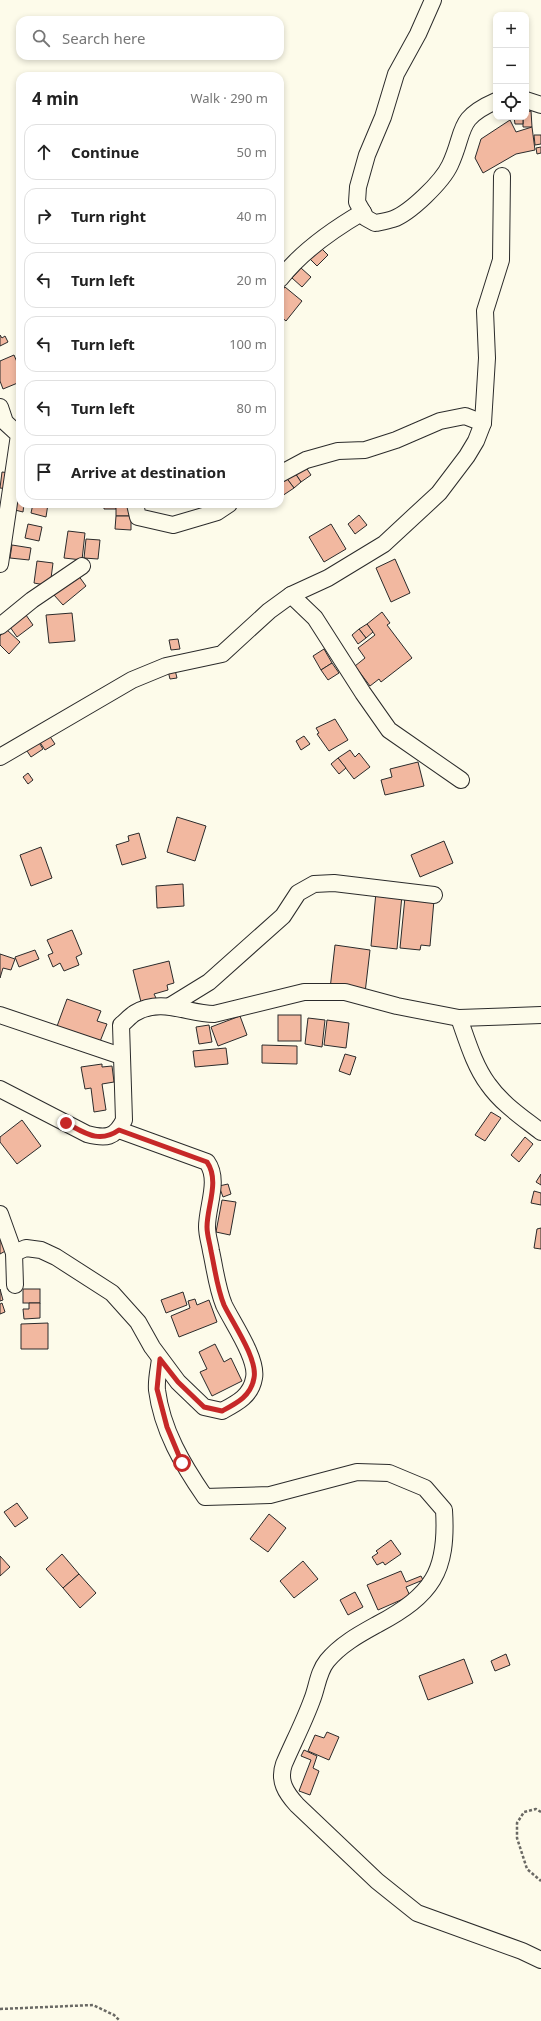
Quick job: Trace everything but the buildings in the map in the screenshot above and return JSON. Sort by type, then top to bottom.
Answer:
[{"type":"street","points":[[433,0],[418,34],[396,74],[383,117],[367,155],[358,187],[357,202],[366,218],[375,223],[393,219],[406,211],[432,188],[450,166],[463,125],[479,109],[493,102]]},
{"type":"street","points":[[529,101],[541,105]]},
{"type":"street","points":[[0,757],[132,680],[166,666],[222,654],[269,611],[291,595],[328,578],[384,544],[439,493],[467,456],[476,441],[483,422],[487,358],[485,311],[501,260],[502,176]]},
{"type":"street","points":[[284,274],[298,258],[337,227],[363,212]]},
{"type":"street","points":[[0,407],[5,422],[16,432]]},
{"type":"street","points":[[284,472],[306,460],[338,450],[365,450],[396,440],[440,421],[465,416],[483,422]]},
{"type":"street","points":[[0,564],[16,455]]},
{"type":"street","points":[[136,508],[138,517],[173,525],[217,512],[223,508]]},
{"type":"street","points":[[0,626],[32,600],[82,566]]},
{"type":"street","points":[[291,595],[315,618],[363,693],[389,730],[462,780]]},
{"type":"street","points":[[170,1006],[209,982],[283,916],[298,894],[314,884],[334,883],[434,895]]},
{"type":"street","points":[[0,1089],[88,1134],[98,1137],[110,1136],[119,1130],[124,1120],[121,1025],[136,1012],[158,1006],[170,1006],[200,1014],[214,1014],[304,992],[345,992],[397,1006],[459,1018],[541,1015]]},
{"type":"street","points":[[0,1014],[121,1056]]},
{"type":"street","points":[[459,1018],[467,1041],[487,1083],[499,1098],[541,1132]]},
{"type":"street","points":[[14,1253],[26,1248],[41,1250],[56,1257],[102,1286],[125,1306],[138,1322],[160,1359],[178,1382],[204,1407],[222,1411],[238,1403],[250,1392],[255,1376],[248,1350],[225,1306],[218,1288],[206,1228],[214,1177],[212,1169],[207,1162],[119,1130]]},
{"type":"street","points":[[0,1214],[14,1253],[15,1285]]},
{"type":"street","points":[[160,1359],[157,1389],[167,1427],[182,1463],[205,1497],[270,1495],[357,1472],[389,1473],[425,1488],[444,1510],[444,1547],[440,1565],[432,1581],[419,1596],[398,1613],[353,1638],[326,1662],[320,1674],[312,1700],[281,1772],[282,1781],[290,1798],[297,1805],[377,1881],[417,1913],[522,1951],[541,1960]]},
{"type":"path","points":[[541,1812],[536,1809],[524,1812],[517,1823],[517,1838],[527,1869],[541,1881]]},
{"type":"path","points":[[0,2008],[93,2005],[114,2015],[120,2021]]},
{"type":"route","points":[[66,1123],[88,1134],[98,1137],[110,1136],[119,1130],[207,1162],[212,1169],[214,1177],[206,1228],[218,1288],[225,1306],[248,1350],[255,1376],[250,1392],[238,1403],[222,1411],[204,1407],[178,1382],[160,1359],[157,1389],[167,1427],[182,1463]]}]
